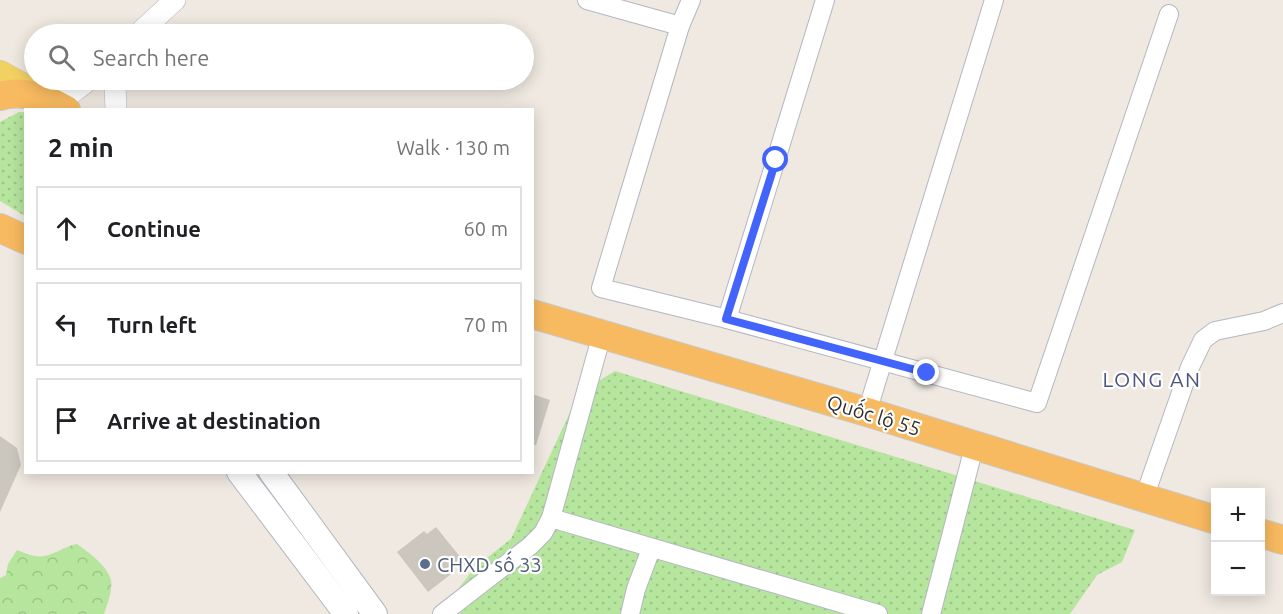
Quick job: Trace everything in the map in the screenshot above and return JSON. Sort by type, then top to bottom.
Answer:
[{"type":"highway","points":[[3,89],[32,95],[61,106]]},
{"type":"highway","points":[[0,228],[24,239]]},
{"type":"highway","name":"Quốc lộ 55","points":[[534,315],[867,412],[1211,519]]},
{"type":"highway","points":[[1265,535],[1283,540]]},
{"type":"main road","points":[[240,474],[346,614]]},
{"type":"main road","points":[[272,474],[375,614]]},
{"type":"street","points":[[149,24],[175,0]]},
{"type":"street","points":[[587,0],[680,26]]},
{"type":"street","points":[[691,0],[680,26],[601,288],[726,319],[1037,403],[1169,14]]},
{"type":"street","points":[[726,319],[825,0]]},
{"type":"street","points":[[867,412],[994,0]]},
{"type":"street","points":[[61,106],[76,90]]},
{"type":"street","points":[[116,108],[117,90]]},
{"type":"street","points":[[1144,498],[1190,366],[1203,340],[1215,331],[1264,321],[1283,313]]},
{"type":"street","points":[[442,614],[530,546],[543,533],[551,518],[602,334]]},
{"type":"street","points":[[931,614],[974,447]]},
{"type":"street","points":[[551,518],[878,614]]},
{"type":"street","points":[[630,614],[636,589],[651,549]]},
{"type":"green space","points":[[19,112],[24,112],[24,215],[0,201],[0,122]]},
{"type":"green space","points":[[615,371],[1135,530],[1122,562],[1097,575],[1070,614],[459,614],[470,605],[456,592],[475,567],[511,539],[579,393]]},
{"type":"green space","points":[[77,544],[92,555],[109,574],[110,593],[104,614],[0,614],[0,578],[6,575],[8,564],[17,550],[33,556],[41,556]]},
{"type":"building","points":[[534,395],[550,400],[536,445],[534,445]]},
{"type":"building","points":[[0,436],[17,448],[21,465],[0,512]]},
{"type":"building","points":[[436,527],[461,558],[451,566],[455,571],[428,592],[397,552],[424,531],[427,534]]},
{"type":"place","name":"CHXD số 33","points":[[425,564]]},
{"type":"district","name":"LONG AN","points":[[1152,379]]},
{"type":"route","points":[[776,160],[726,319],[927,373]]}]
